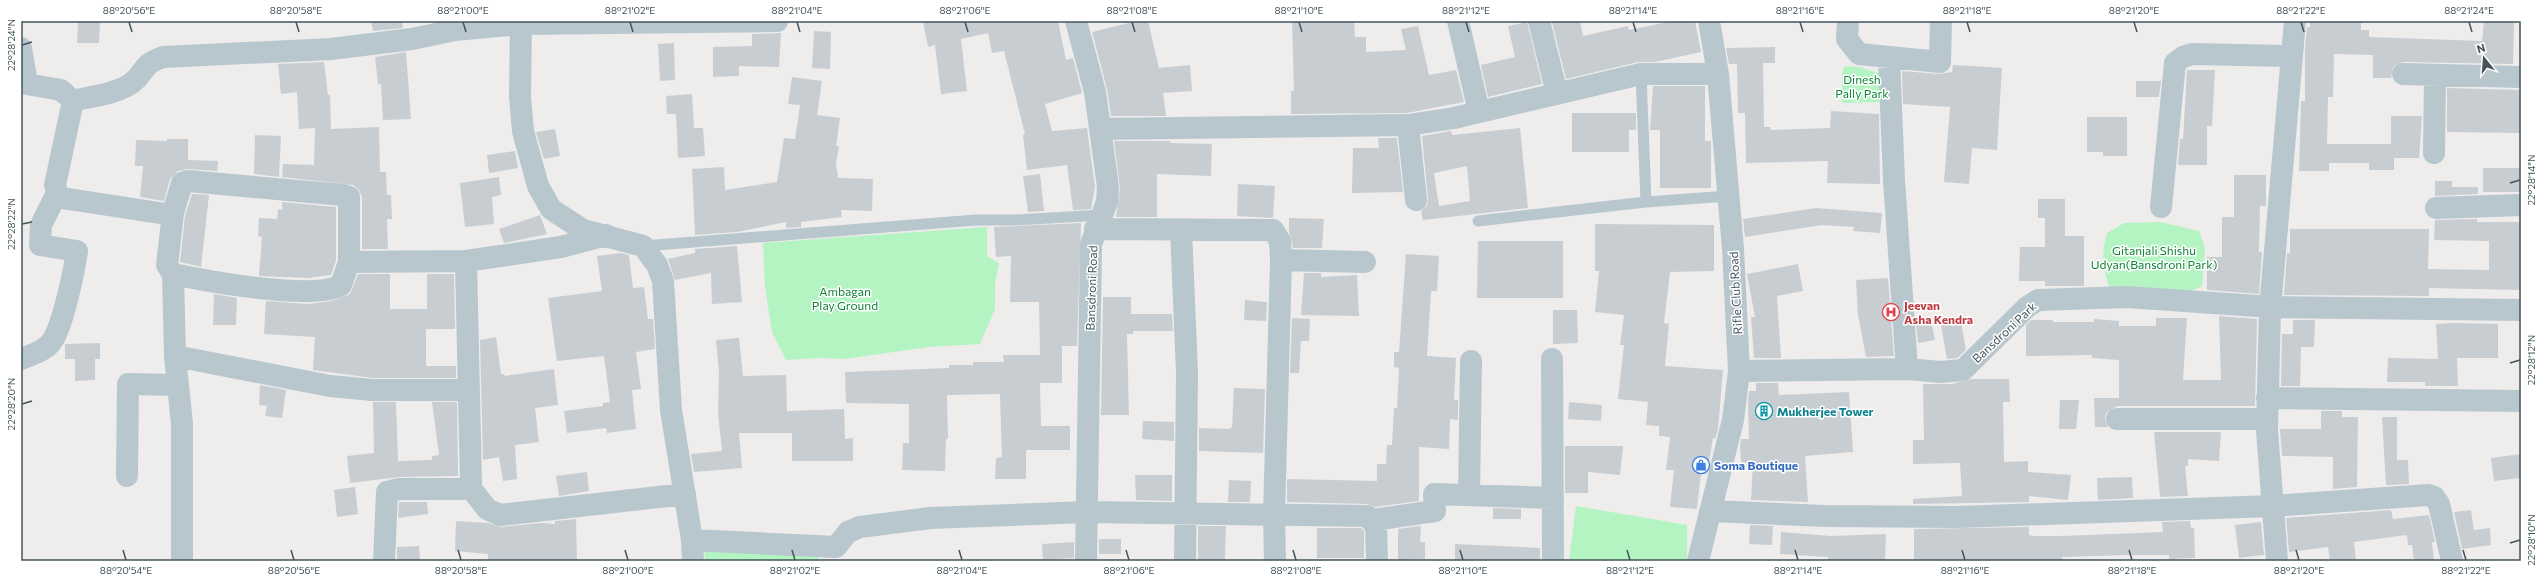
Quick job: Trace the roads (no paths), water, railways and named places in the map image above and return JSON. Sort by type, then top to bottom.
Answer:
[{"type":"street","name":"Bansdroni Road","points":[[1076,21],[1095,92],[1108,188],[1107,202],[1098,222],[1091,244],[1086,561]]},
{"type":"street","points":[[1458,21],[1479,112]]},
{"type":"street","points":[[1539,21],[1557,94]]},
{"type":"street","name":"Rifle Club Road","points":[[1698,561],[1734,420],[1738,371],[1733,249],[1718,74],[1709,21]]},
{"type":"street","points":[[1848,21],[1847,39],[1859,54],[1940,62],[1941,21]]},
{"type":"street","points":[[2277,561],[2272,506],[2267,409],[2271,306],[2295,21]]},
{"type":"street","points":[[73,101],[119,89],[133,82],[150,61],[163,57],[331,49],[412,39],[455,30],[521,22],[777,22]]},
{"type":"street","points":[[521,22],[520,97],[523,131],[538,186],[551,209],[583,230],[643,246],[657,265],[663,281],[671,410],[692,540],[693,561]]},
{"type":"street","points":[[21,48],[24,83],[61,90],[73,101]]},
{"type":"street","points":[[2161,207],[2175,64],[2183,57],[2192,54],[2292,56]]},
{"type":"street","points":[[1889,58],[1894,180],[1907,369]]},
{"type":"street","points":[[1100,129],[1408,125],[1479,112],[1641,74],[1718,74]]},
{"type":"street","points":[[2403,74],[2521,77]]},
{"type":"street","points":[[2434,153],[2435,75]]},
{"type":"street","points":[[21,359],[43,350],[54,338],[74,268],[77,251],[40,245],[41,225],[56,193],[55,185],[73,101]]},
{"type":"street","points":[[1408,125],[1416,200]]},
{"type":"street","points":[[173,274],[279,290],[327,290],[341,285],[349,262],[349,197],[343,194],[188,181],[182,183],[179,188],[173,213],[167,264],[173,274],[175,356],[182,432],[182,561]]},
{"type":"street","points":[[56,193],[62,198],[92,204],[173,213]]},
{"type":"street","points":[[2436,208],[2521,205]]},
{"type":"street","points":[[1098,222],[1181,231],[1249,228],[1273,230],[1280,241],[1281,260],[1274,515],[1275,561]]},
{"type":"street","points":[[1181,231],[1187,372],[1185,561]]},
{"type":"street","points":[[349,262],[466,262],[562,247],[606,235]]},
{"type":"street","points":[[1281,260],[1365,262]]},
{"type":"street","points":[[466,262],[469,486],[487,509],[500,515],[685,494]]},
{"type":"street","name":"Bansdroni Park","points":[[1738,371],[1907,369],[1941,372],[1964,370],[2026,307],[2038,300],[2127,297],[2271,306],[2521,310]]},
{"type":"street","points":[[175,356],[330,386],[372,390],[468,390]]},
{"type":"street","points":[[1552,359],[1553,561]]},
{"type":"street","points":[[1469,495],[1471,361]]},
{"type":"street","points":[[127,476],[128,384],[178,385]]},
{"type":"street","points":[[2117,419],[2267,409],[2521,400]]},
{"type":"street","points":[[384,561],[387,492],[399,489],[461,489],[469,486]]},
{"type":"street","points":[[1373,520],[1434,511],[1434,494],[1553,498]]},
{"type":"street","points":[[1710,511],[1825,516],[1958,517],[2272,506],[2428,495],[2434,497],[2439,504],[2452,561]]},
{"type":"street","points":[[692,540],[836,547],[848,532],[877,524],[930,518],[1087,512],[1367,516],[1373,520],[1376,526],[1376,561]]},
{"type":"lane","points":[[1641,74],[1646,202]]},
{"type":"lane","points":[[1478,221],[1646,202],[1728,196]]},
{"type":"lane","points":[[643,246],[976,220],[1098,222]]},
{"type":"place","name":"Jeevan Asha Kendra","points":[[1891,312]]},
{"type":"place","name":"Mukherjee Tower","points":[[1764,411]]},
{"type":"place","name":"Soma Boutique","points":[[1701,465]]},
{"type":"park label","name":"Dinesh Pally Park","points":[[1862,86]]},
{"type":"park label","name":"Gitanjali Shishu Udyan(Bansdroni Park)","points":[[2154,257]]},
{"type":"park label","name":"Ambagan Play Ground","points":[[845,298]]}]
